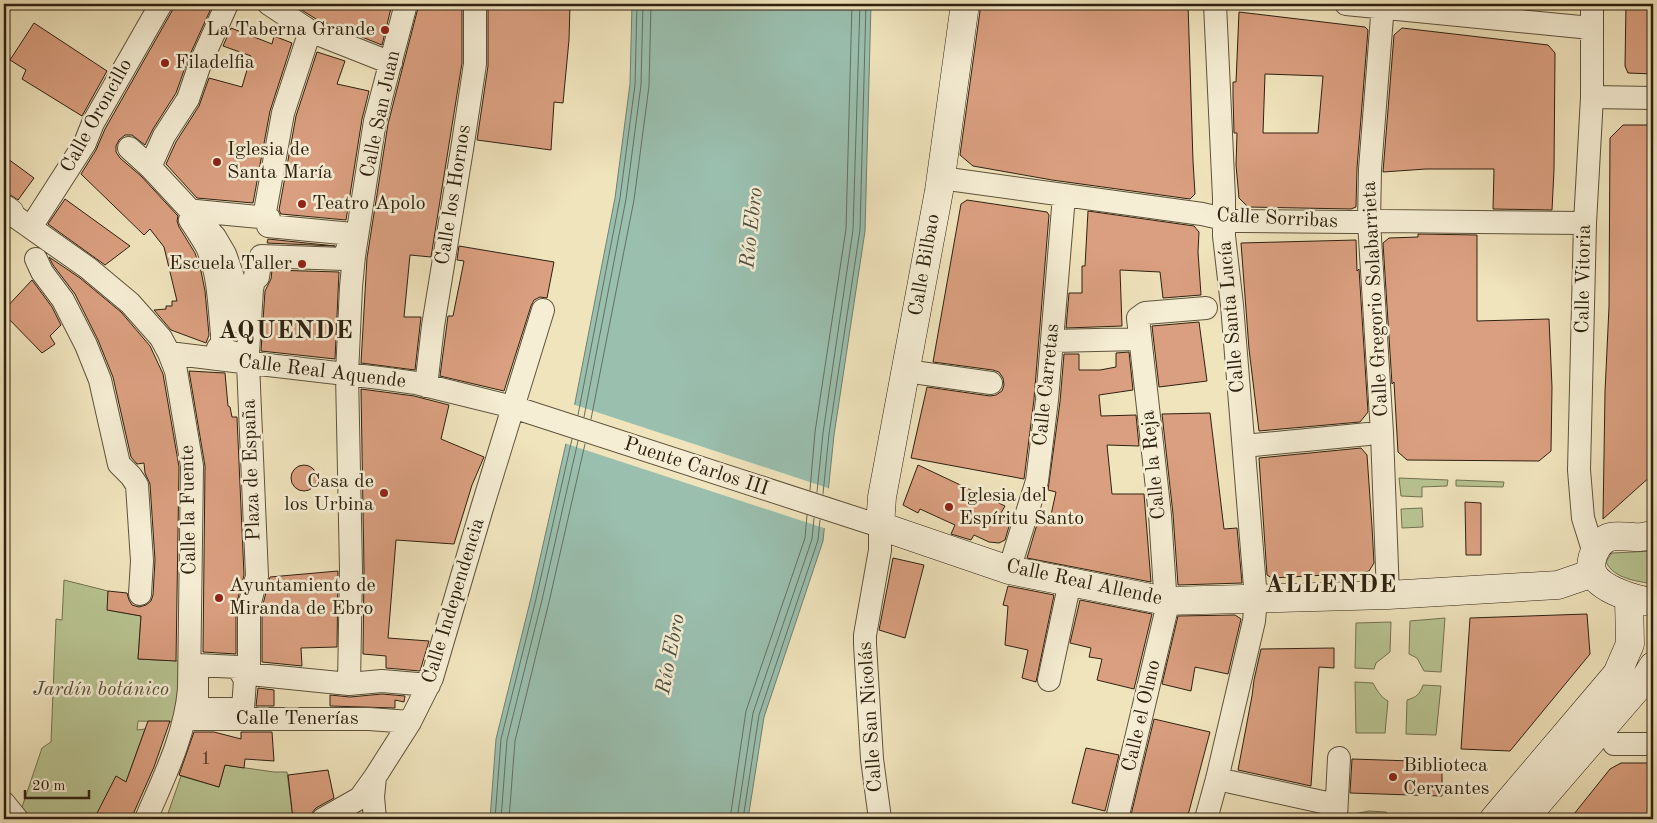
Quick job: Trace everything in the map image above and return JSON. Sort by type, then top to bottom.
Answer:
[{"type":"main road","name":"Calle Bilbao","points":[[880,526],[882,497],[940,178],[964,4]]},
{"type":"main road","name":"Calle Real Allende","points":[[880,526],[1010,570],[1166,601],[1388,595],[1558,585],[1593,563]]},
{"type":"main road","points":[[1494,819],[1617,674],[1630,644],[1641,600],[1618,593],[1604,584],[1593,563],[1602,541],[1610,537],[1635,538],[1653,536]]},
{"type":"main road","points":[[1524,819],[1541,809],[1644,680],[1653,666]]},
{"type":"street","name":"Calle Oroncillo","points":[[15,216],[85,143],[93,123],[161,4]]},
{"type":"street","points":[[150,167],[164,136],[188,99],[200,64],[227,4]]},
{"type":"street","points":[[269,4],[294,11],[310,31],[391,63]]},
{"type":"street","name":"Calle San Juan","points":[[347,374],[350,287],[375,121],[406,4]]},
{"type":"street","name":"Calle los Hornos","points":[[426,386],[433,326],[475,64],[475,4]]},
{"type":"street","name":"Calle Santa Lucía","points":[[1206,819],[1254,621],[1256,599],[1235,342],[1224,236],[1215,4]]},
{"type":"street","points":[[1346,4],[1383,5],[1591,28]]},
{"type":"street","name":"Calle Vitoria","points":[[1592,4],[1592,97],[1585,223],[1579,470],[1583,518],[1593,563]]},
{"type":"street","name":"Calle Gregorio Solabarrieta","points":[[1383,5],[1370,169],[1369,222],[1382,433],[1388,595]]},
{"type":"street","points":[[264,218],[283,113],[310,31]]},
{"type":"street","points":[[1592,97],[1653,98]]},
{"type":"street","points":[[129,148],[150,167],[194,215]]},
{"type":"street","name":"Calle Sorribas","points":[[940,178],[1202,214],[1224,219],[1585,223]]},
{"type":"street","name":"Calle Carretas","points":[[1010,570],[1036,481],[1052,341],[1064,196]]},
{"type":"street","points":[[196,211],[269,218],[268,226],[352,234],[344,259],[261,256],[258,277],[255,276],[252,288],[248,353],[239,359],[218,348],[222,343],[216,277],[208,250],[190,220],[194,215],[196,211]]},
{"type":"street","points":[[15,216],[88,268],[130,303],[161,338],[169,353]]},
{"type":"street","points":[[36,259],[42,272],[63,300],[86,344],[100,380],[119,464],[137,485],[142,561],[140,594]]},
{"type":"street","name":"Calle la Reja","points":[[1165,602],[1160,515],[1138,318],[1144,313],[1206,308]]},
{"type":"street","name":"Calle Independencia","points":[[324,819],[360,798],[410,722],[429,685],[543,310]]},
{"type":"street","points":[[1052,341],[1140,339]]},
{"type":"street","name":"Calle Real Aquende","points":[[169,353],[239,359],[426,386],[513,407]]},
{"type":"street","name":"Calle la Fuente","points":[[169,353],[176,371],[192,466],[190,711]]},
{"type":"street","name":"Plaza de España","points":[[190,711],[197,709],[243,709],[249,606],[256,576],[239,359]]},
{"type":"street","points":[[906,371],[991,383]]},
{"type":"street","points":[[347,374],[350,570],[349,684]]},
{"type":"street","name":"Puente Carlos III","points":[[513,407],[880,526]]},
{"type":"street","points":[[1254,445],[1368,434]]},
{"type":"street","name":"Calle San Nicolás","points":[[880,526],[880,550],[865,635],[872,759],[880,819]]},
{"type":"street","name":"Calle Real Allende","points":[[1049,680],[1068,591]]},
{"type":"street","name":"Calle el Olmo","points":[[1117,819],[1165,602]]},
{"type":"street","points":[[146,819],[176,750],[190,711],[197,665],[238,667],[245,673],[349,684],[382,681],[429,685]]},
{"type":"street","name":"Calle Tenerías","points":[[190,711],[410,722]]},
{"type":"street","points":[[1614,744],[1653,744]]},
{"type":"street","points":[[1231,782],[1336,812],[1339,758]]},
{"type":"street","points":[[375,777],[373,796],[375,819]]},
{"type":"street","points":[[4,802],[17,819]]},
{"type":"green space","points":[[1399,478],[1448,480],[1447,486],[1422,487],[1422,497],[1401,496]]},
{"type":"green space","points":[[1456,480],[1504,482],[1503,487],[1456,486]]},
{"type":"green space","points":[[1422,508],[1423,527],[1402,528],[1401,509]]},
{"type":"green space","points":[[1653,551],[1653,584],[1620,576],[1606,562],[1612,553]]},
{"type":"green space","name":"Jardín botánico","points":[[64,580],[108,591],[108,610],[141,616],[138,659],[180,661],[175,722],[138,721],[137,730],[145,729],[126,782],[117,777],[95,819],[31,819],[21,810],[42,748],[51,742],[56,619],[62,620]]},
{"type":"green space","points":[[1445,618],[1441,672],[1424,671],[1417,658],[1409,654],[1410,621]]},
{"type":"green space","points":[[1391,622],[1390,652],[1376,663],[1374,669],[1355,668],[1356,623]]},
{"type":"green space","points":[[1355,682],[1373,683],[1379,694],[1388,701],[1385,733],[1356,733]]},
{"type":"green space","points":[[1423,685],[1441,686],[1436,735],[1406,734],[1407,700],[1418,695]]},
{"type":"green space","points":[[225,765],[287,772],[293,819],[166,819],[181,776],[219,787]]},
{"type":"green space","points":[[1369,811],[1386,812],[1393,819],[1352,819],[1349,815]]},
{"type":"water","name":"Río Ebro","points":[[632,4],[871,4],[865,231],[834,435],[823,541],[764,717],[748,819],[490,819],[496,739],[531,598],[574,408],[615,198],[630,84]]},
{"type":"pier","points":[[572,404],[831,489],[827,529],[564,443]]},
{"type":"building","points":[[174,4],[213,4],[188,59],[176,93],[145,145],[132,135],[125,135],[119,140],[116,152],[178,216],[179,227],[195,253],[201,271],[209,335],[206,343],[171,330],[154,310],[166,309],[166,306],[172,306],[172,301],[177,301],[164,247],[150,229],[144,235],[81,174],[96,150],[105,129],[172,11]]},
{"type":"building","points":[[292,4],[392,4],[382,45],[316,19]]},
{"type":"building","points":[[419,4],[462,4],[462,63],[431,257],[410,255],[404,317],[421,317],[415,370],[361,363],[367,258],[388,124]]},
{"type":"building","points":[[488,4],[570,4],[569,40],[563,103],[554,102],[551,150],[477,140],[488,66]]},
{"type":"building","points":[[981,4],[1188,4],[1195,194],[1190,199],[1052,180],[973,166],[960,155]]},
{"type":"building","points":[[1626,4],[1653,4],[1653,74],[1628,73],[1625,66]]},
{"type":"building","points":[[1239,12],[1365,27],[1368,30],[1357,168],[1356,207],[1351,209],[1248,207],[1239,198],[1236,165],[1237,133],[1234,133],[1233,97],[1233,82],[1236,82]],"holes":[[[1265,74],[1323,76],[1318,133],[1263,133]]]},
{"type":"building","points":[[34,23],[107,71],[82,116],[22,79],[26,70],[10,60]]},
{"type":"building","name":"Iglesia de Santa María","points":[[231,28],[272,44],[274,36],[292,43],[270,111],[253,203],[197,198],[166,164],[176,142],[199,106],[209,78],[242,87],[251,56],[223,46]]},
{"type":"building","points":[[1402,28],[1548,45],[1555,53],[1552,210],[1493,209],[1494,169],[1426,169],[1383,172],[1394,35]]},
{"type":"building","points":[[317,52],[345,61],[337,84],[369,91],[362,119],[346,220],[281,214],[279,210],[296,116]]},
{"type":"building","points":[[1623,125],[1653,125],[1653,474],[1603,519],[1605,392],[1609,307],[1610,138]]},
{"type":"building","points":[[4,156],[34,178],[18,200],[4,194]]},
{"type":"building","points":[[65,199],[130,246],[105,265],[48,224]]},
{"type":"building","points":[[967,200],[1047,212],[1049,215],[1034,399],[1024,479],[911,458],[927,387],[990,396],[1002,391],[1004,385],[1003,378],[999,372],[993,370],[933,362],[961,204]]},
{"type":"building","points":[[1088,211],[1194,226],[1199,232],[1198,252],[1201,295],[1163,298],[1160,272],[1120,270],[1122,326],[1066,328],[1069,293],[1082,293],[1082,266],[1085,266]]},
{"type":"building","points":[[1418,234],[1477,235],[1477,321],[1549,319],[1552,387],[1551,451],[1539,461],[1407,460],[1398,452],[1383,243],[1389,238],[1418,237]]},
{"type":"building","points":[[268,239],[335,246],[267,243]]},
{"type":"building","points":[[1356,240],[1368,412],[1360,422],[1259,431],[1249,349],[1241,243]]},
{"type":"building","points":[[459,246],[554,262],[547,298],[540,297],[534,300],[531,306],[504,391],[440,376],[448,316],[453,316],[464,261],[457,260]]},
{"type":"building","points":[[49,257],[80,278],[121,312],[150,346],[163,374],[179,467],[176,661],[138,659],[141,616],[107,610],[108,591],[127,593],[132,605],[139,607],[151,601],[155,560],[150,484],[145,473],[144,463],[137,464],[131,457],[113,377],[98,340],[75,294]]},
{"type":"building","points":[[272,270],[339,272],[335,359],[261,351],[265,291],[271,279]]},
{"type":"building","points":[[32,280],[52,307],[61,325],[50,336],[55,344],[42,353],[4,314],[4,310]]},
{"type":"building","points":[[1199,322],[1207,381],[1159,387],[1152,326]]},
{"type":"building","points":[[1129,352],[1133,390],[1099,395],[1101,416],[1136,415],[1139,446],[1107,445],[1112,494],[1144,494],[1151,582],[1027,558],[1038,521],[1049,524],[1056,492],[1048,490],[1060,402],[1064,354],[1079,354],[1079,370],[1100,370],[1116,367],[1116,353]]},
{"type":"building","points":[[189,371],[225,373],[228,406],[230,407],[232,417],[237,417],[244,575],[236,606],[236,654],[203,652],[205,466]]},
{"type":"building","points":[[361,389],[414,396],[449,405],[441,439],[484,457],[472,485],[454,544],[396,540],[388,638],[429,641],[420,671],[386,668],[386,656],[363,654],[364,570]]},
{"type":"building","points":[[1210,413],[1224,529],[1237,528],[1242,583],[1178,585],[1173,514],[1162,414]]},
{"type":"building","points":[[1361,448],[1367,455],[1372,527],[1374,563],[1369,571],[1272,578],[1267,575],[1259,458]]},
{"type":"building","points":[[304,465],[313,469],[317,478],[313,487],[304,491],[295,487],[291,478],[295,469]]},
{"type":"building","name":"Iglesia del Espíritu Santo","points":[[918,465],[1005,506],[1001,513],[1012,516],[1005,540],[999,543],[989,542],[974,535],[971,540],[951,534],[955,525],[920,509],[918,513],[903,505]]},
{"type":"building","points":[[1465,502],[1481,503],[1481,555],[1466,555]]},
{"type":"building","points":[[893,558],[924,565],[905,638],[879,630]]},
{"type":"building","points":[[338,571],[337,647],[301,648],[302,666],[262,662],[262,608],[270,577]]},
{"type":"building","points":[[1008,586],[1054,595],[1036,682],[1022,678],[1028,650],[1005,645],[1008,606],[1003,605]]},
{"type":"building","points":[[1080,600],[1152,614],[1134,689],[1097,680],[1102,659],[1089,657],[1091,648],[1070,643]]},
{"type":"building","points":[[1587,614],[1590,654],[1510,751],[1461,749],[1470,618]]},
{"type":"building","points":[[1235,615],[1241,619],[1228,674],[1195,667],[1191,691],[1162,684],[1178,616]]},
{"type":"building","points":[[1334,648],[1334,668],[1319,667],[1311,786],[1238,770],[1261,649]]},
{"type":"building","points":[[258,688],[274,690],[274,706],[256,706]]},
{"type":"building","points":[[382,694],[405,696],[404,702],[395,700],[395,708],[330,706],[330,695],[350,697]]},
{"type":"building","points":[[1154,719],[1210,732],[1187,819],[1130,819]]},
{"type":"building","points":[[148,721],[170,721],[154,767],[131,819],[94,819],[116,776],[126,782]]},
{"type":"building","points":[[194,732],[214,732],[241,739],[241,732],[272,732],[274,761],[245,759],[244,768],[225,765],[219,787],[179,775]]},
{"type":"building","points":[[1086,748],[1119,755],[1105,811],[1072,803]]},
{"type":"building","name":"Biblioteca Cervantes","points":[[1352,759],[1442,762],[1442,796],[1350,793]]},
{"type":"building","points":[[1621,763],[1653,763],[1653,819],[1570,819],[1610,769]]},
{"type":"building","points":[[328,770],[334,798],[316,808],[311,814],[301,819],[293,819],[288,775]]},
{"type":"place","name":"La Taberna Grande","points":[[385,30]]},
{"type":"place","name":"Filadelfia","points":[[165,63]]},
{"type":"place","name":"Iglesia de Santa María","points":[[217,162]]},
{"type":"place","name":"Teatro Apolo","points":[[302,204]]},
{"type":"place","name":"Escuela Taller","points":[[302,264]]},
{"type":"place","name":"Casa de los Urbina","points":[[384,493]]},
{"type":"place","name":"Iglesia del Espíritu Santo","points":[[949,507]]},
{"type":"place","name":"Ayuntamiento de Miranda de Ebro","points":[[219,598]]},
{"type":"place","name":"Biblioteca Cervantes","points":[[1393,777]]},
{"type":"district","name":"AQUENDE","points":[[286,331]]},
{"type":"district","name":"ALLENDE","points":[[1331,585]]}]
